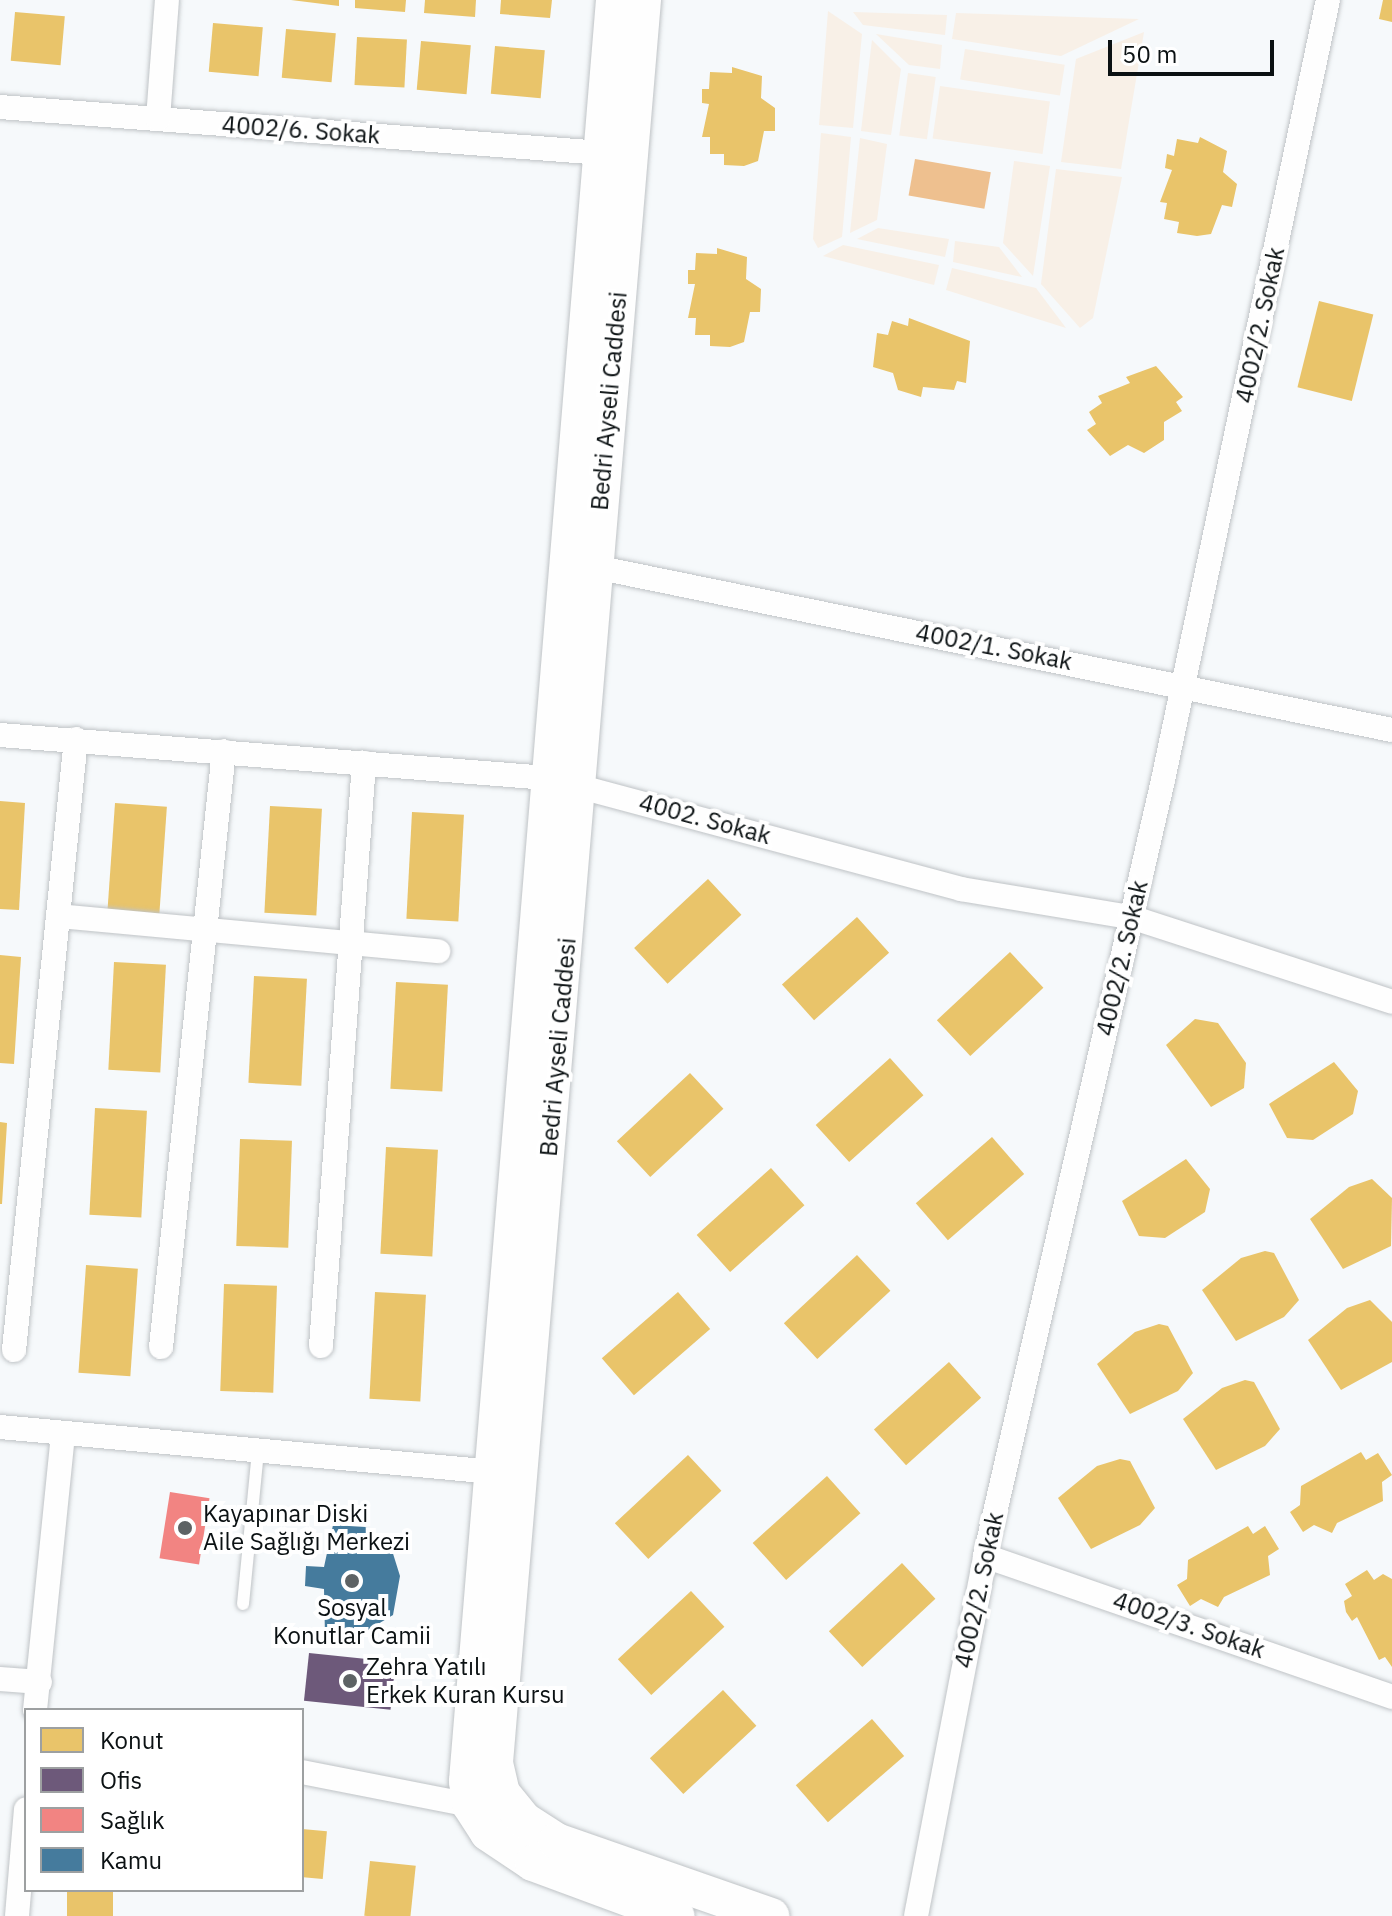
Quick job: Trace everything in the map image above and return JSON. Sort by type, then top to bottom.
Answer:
[{"type":"main road","name":"Bedri Ayseli Caddesi","points":[[614,0],[564,781],[495,1763],[502,1793],[524,1820],[556,1841],[771,1916]]},
{"type":"main road","name":"Bedri Ayseli Caddesi","points":[[470,1805],[466,1737],[564,781],[595,567],[643,0]]},
{"type":"main road","points":[[470,1805],[488,1833],[533,1863],[676,1916]]},
{"type":"street","points":[[158,119],[167,0]]},
{"type":"street","name":"4002/2. Sokak","points":[[916,1916],[985,1556],[1184,685],[1328,0]]},
{"type":"street","name":"4002/6. Sokak","points":[[0,107],[602,153]]},
{"type":"street","name":"4002/1. Sokak","points":[[595,567],[1184,685],[1392,730]]},
{"type":"street","name":"4002. Sokak","points":[[0,735],[564,781],[961,889],[1131,917],[1392,1002]]},
{"type":"street","points":[[14,1350],[76,739]]},
{"type":"street","points":[[161,1347],[224,751]]},
{"type":"street","points":[[321,1346],[364,763]]},
{"type":"street","points":[[58,916],[438,951]]},
{"type":"street","points":[[0,1427],[492,1472]]},
{"type":"street","points":[[35,1708],[63,1433]]},
{"type":"street","name":"4002/3. Sokak","points":[[985,1556],[1392,1697]]},
{"type":"street","points":[[0,1679],[40,1682]]},
{"type":"street","points":[[304,1772],[470,1805]]},
{"type":"street","points":[[17,1916],[24,1833]]},
{"type":"lane","points":[[243,1604],[258,1451]]},
{"type":"shaded area","points":[[828,11],[862,34],[853,128],[819,125]]},
{"type":"shaded area","points":[[853,12],[947,15],[945,35],[863,25]]},
{"type":"shaded area","points":[[956,13],[1139,19],[1061,56],[952,39]]},
{"type":"shaded area","points":[[1144,32],[1121,169],[1061,162],[1076,59]]},
{"type":"shaded area","points":[[876,34],[942,45],[940,69],[909,65]]},
{"type":"shaded area","points":[[872,40],[901,69],[891,135],[861,131]]},
{"type":"shaded area","points":[[965,49],[1065,65],[1060,95],[960,80]]},
{"type":"shaded area","points":[[908,73],[936,77],[927,139],[899,135]]},
{"type":"shaded area","points":[[940,86],[1050,101],[1043,154],[933,138]]},
{"type":"shaded area","points":[[821,133],[851,137],[842,237],[818,248],[813,239]]},
{"type":"shaded area","points":[[860,138],[887,144],[877,220],[850,233]]},
{"type":"shaded area","points":[[915,159],[991,172],[984,209],[909,195]]},
{"type":"shaded area","points":[[1014,161],[1050,166],[1033,276],[1003,243]]},
{"type":"shaded area","points":[[1056,169],[1122,177],[1093,318],[1080,328],[1041,284]]},
{"type":"shaded area","points":[[878,228],[949,239],[945,257],[857,239]]},
{"type":"shaded area","points":[[955,241],[999,247],[1022,277],[953,262]]},
{"type":"shaded area","points":[[843,245],[939,265],[934,285],[823,256]]},
{"type":"shaded area","points":[[952,268],[1036,288],[1066,328],[946,290]]},
{"type":"building: Konut","points":[[291,0],[339,0],[339,6]]},
{"type":"building: Konut","points":[[355,0],[406,0],[405,12],[355,8]]},
{"type":"building: Konut","points":[[425,0],[476,0],[475,17],[424,13]]},
{"type":"building: Konut","points":[[501,0],[552,0],[550,18],[500,14]]},
{"type":"building: Konut","points":[[1383,0],[1392,0],[1392,22],[1379,19]]},
{"type":"building: Konut","points":[[15,12],[65,16],[61,65],[11,61]]},
{"type":"building: Konut","points":[[213,23],[263,27],[259,76],[209,72]]},
{"type":"building: Konut","points":[[286,29],[336,33],[332,82],[282,78]]},
{"type":"building: Konut","points":[[357,37],[407,40],[404,88],[354,85]]},
{"type":"building: Konut","points":[[421,41],[471,45],[467,94],[417,90]]},
{"type":"building: Konut","points":[[495,46],[545,50],[541,98],[491,94]]},
{"type":"building: Konut","points":[[732,67],[762,76],[761,98],[775,108],[775,131],[764,131],[758,161],[744,166],[724,165],[724,154],[710,154],[710,137],[702,137],[709,104],[702,103],[702,89],[709,89],[710,72],[732,73]]},
{"type":"building: Konut","points":[[1200,137],[1227,151],[1223,172],[1237,184],[1232,207],[1222,205],[1211,234],[1197,236],[1177,233],[1179,222],[1164,219],[1167,203],[1160,202],[1172,170],[1165,168],[1167,154],[1174,156],[1177,139],[1198,143]]},
{"type":"building: Konut","points":[[717,248],[747,257],[746,279],[761,289],[760,312],[750,312],[744,342],[730,347],[710,346],[710,335],[695,335],[696,318],[688,318],[695,284],[688,284],[688,270],[695,270],[696,253],[717,254]]},
{"type":"building: Konut","points":[[1319,301],[1373,315],[1352,401],[1297,387]]},
{"type":"building: Konut","points":[[909,318],[970,341],[966,383],[957,381],[954,390],[923,387],[921,397],[898,390],[893,373],[873,367],[877,333],[888,335],[892,321],[908,326]]},
{"type":"building: Konut","points":[[1156,366],[1183,397],[1176,402],[1182,411],[1164,422],[1164,440],[1144,453],[1128,445],[1110,456],[1087,430],[1096,424],[1089,412],[1102,403],[1098,396],[1130,383],[1126,377]]},
{"type":"building: Konut","points":[[0,801],[25,803],[19,910],[0,909]]},
{"type":"building: Konut","points":[[115,803],[167,807],[159,914],[107,911]]},
{"type":"building: Konut","points":[[270,806],[322,809],[316,916],[264,913]]},
{"type":"building: Konut","points":[[412,812],[464,815],[458,922],[406,919]]},
{"type":"building: Konut","points":[[708,879],[741,915],[668,984],[634,948]]},
{"type":"building: Konut","points":[[857,917],[889,953],[814,1020],[782,985]]},
{"type":"building: Konut","points":[[1010,952],[1043,988],[970,1056],[937,1020]]},
{"type":"building: Konut","points":[[0,955],[21,957],[14,1064],[0,1063]]},
{"type":"building: Konut","points":[[114,962],[166,965],[160,1073],[108,1070]]},
{"type":"building: Konut","points":[[254,976],[307,979],[301,1086],[248,1083]]},
{"type":"building: Konut","points":[[396,982],[448,985],[442,1092],[390,1089]]},
{"type":"building: Konut","points":[[1195,1019],[1218,1023],[1246,1063],[1244,1088],[1211,1107],[1166,1045]]},
{"type":"building: Konut","points":[[890,1058],[923,1095],[849,1162],[816,1125]]},
{"type":"building: Konut","points":[[1334,1062],[1358,1091],[1353,1114],[1313,1140],[1287,1138],[1269,1104]]},
{"type":"building: Konut","points":[[690,1073],[723,1109],[650,1177],[617,1141]]},
{"type":"building: Konut","points":[[95,1108],[147,1111],[141,1218],[89,1215]]},
{"type":"building: Konut","points":[[0,1122],[7,1123],[2,1204],[0,1204]]},
{"type":"building: Konut","points":[[992,1137],[1024,1174],[948,1240],[916,1203]]},
{"type":"building: Konut","points":[[240,1139],[292,1141],[288,1248],[236,1246]]},
{"type":"building: Konut","points":[[386,1147],[438,1150],[432,1257],[380,1254]]},
{"type":"building: Konut","points":[[1186,1159],[1210,1189],[1205,1212],[1165,1238],[1139,1236],[1122,1201]]},
{"type":"building: Konut","points":[[771,1168],[804,1205],[730,1272],[697,1235]]},
{"type":"building: Konut","points":[[1372,1179],[1392,1198],[1391,1246],[1343,1269],[1310,1219],[1349,1187]]},
{"type":"building: Konut","points":[[1265,1251],[1274,1253],[1299,1300],[1284,1317],[1236,1341],[1202,1290],[1241,1258]]},
{"type":"building: Konut","points":[[857,1255],[890,1291],[817,1359],[784,1323]]},
{"type":"building: Konut","points":[[86,1265],[138,1269],[130,1376],[78,1373]]},
{"type":"building: Konut","points":[[224,1284],[277,1286],[273,1393],[220,1391]]},
{"type":"building: Konut","points":[[375,1292],[426,1295],[420,1402],[369,1399]]},
{"type":"building: Konut","points":[[678,1292],[710,1329],[634,1395],[602,1358]]},
{"type":"building: Konut","points":[[1370,1300],[1392,1322],[1392,1362],[1341,1390],[1308,1340],[1347,1308]]},
{"type":"building: Konut","points":[[1159,1324],[1168,1326],[1193,1373],[1178,1391],[1130,1414],[1097,1364],[1135,1332]]},
{"type":"building: Konut","points":[[949,1362],[981,1398],[906,1465],[874,1430]]},
{"type":"building: Konut","points":[[1245,1380],[1254,1382],[1280,1429],[1265,1446],[1216,1470],[1183,1419],[1222,1388]]},
{"type":"building: Konut","points":[[1361,1452],[1366,1460],[1378,1453],[1392,1475],[1382,1482],[1383,1501],[1337,1523],[1332,1533],[1314,1525],[1303,1532],[1290,1512],[1300,1505],[1301,1486]]},
{"type":"building: Konut","points":[[688,1455],[721,1491],[648,1559],[615,1523]]},
{"type":"building: Konut","points":[[1120,1459],[1130,1461],[1155,1508],[1140,1525],[1091,1549],[1058,1498],[1097,1466]]},
{"type":"building: Konut","points":[[827,1476],[860,1513],[786,1580],[753,1543]]},
{"type":"building: Konut","points":[[1248,1526],[1253,1534],[1265,1526],[1279,1549],[1268,1556],[1270,1575],[1224,1597],[1218,1607],[1201,1599],[1190,1606],[1177,1585],[1187,1579],[1188,1560]]},
{"type":"building: Konut","points":[[902,1563],[935,1599],[862,1667],[829,1631]]},
{"type":"building: Konut","points":[[1367,1570],[1374,1580],[1383,1574],[1392,1579],[1392,1667],[1385,1657],[1379,1660],[1357,1617],[1352,1621],[1346,1612],[1344,1601],[1352,1596],[1345,1584]]},
{"type":"building: Konut","points":[[691,1591],[724,1627],[651,1695],[618,1659]]},
{"type":"building: Konut","points":[[723,1690],[756,1726],[683,1794],[650,1758]]},
{"type":"building: Konut","points":[[872,1719],[904,1756],[828,1822],[796,1785]]},
{"type":"building: Konut","points":[[304,1829],[327,1831],[323,1879],[304,1877]]},
{"type":"building: Konut","points":[[370,1861],[416,1866],[410,1916],[364,1916]]},
{"type":"building: Konut","points":[[67,1892],[113,1892],[113,1916],[67,1916]]},
{"type":"building: Ofis","name":"Zehra Yatılı Erkek Kuran Kursu","points":[[309,1653],[396,1662],[391,1710],[304,1701]]},
{"type":"building: Sağlık","name":"Kayapınar Diski Aile Sağlığı Merkezi","points":[[170,1492],[210,1498],[199,1564],[160,1558]]},
{"type":"building: Kamu","name":"Sosyal Konutlar Camii","points":[[333,1525],[365,1527],[390,1544],[400,1576],[393,1615],[368,1630],[325,1636],[324,1589],[305,1586],[306,1566],[324,1567]]},
{"type":"place","name":"Kayapınar Diski Aile Sağlığı Merkezi","points":[[185,1528]]},
{"type":"place","name":"Sosyal Konutlar Camii","points":[[352,1581]]},
{"type":"place","name":"Zehra Yatılı Erkek Kuran Kursu","points":[[350,1681]]}]
